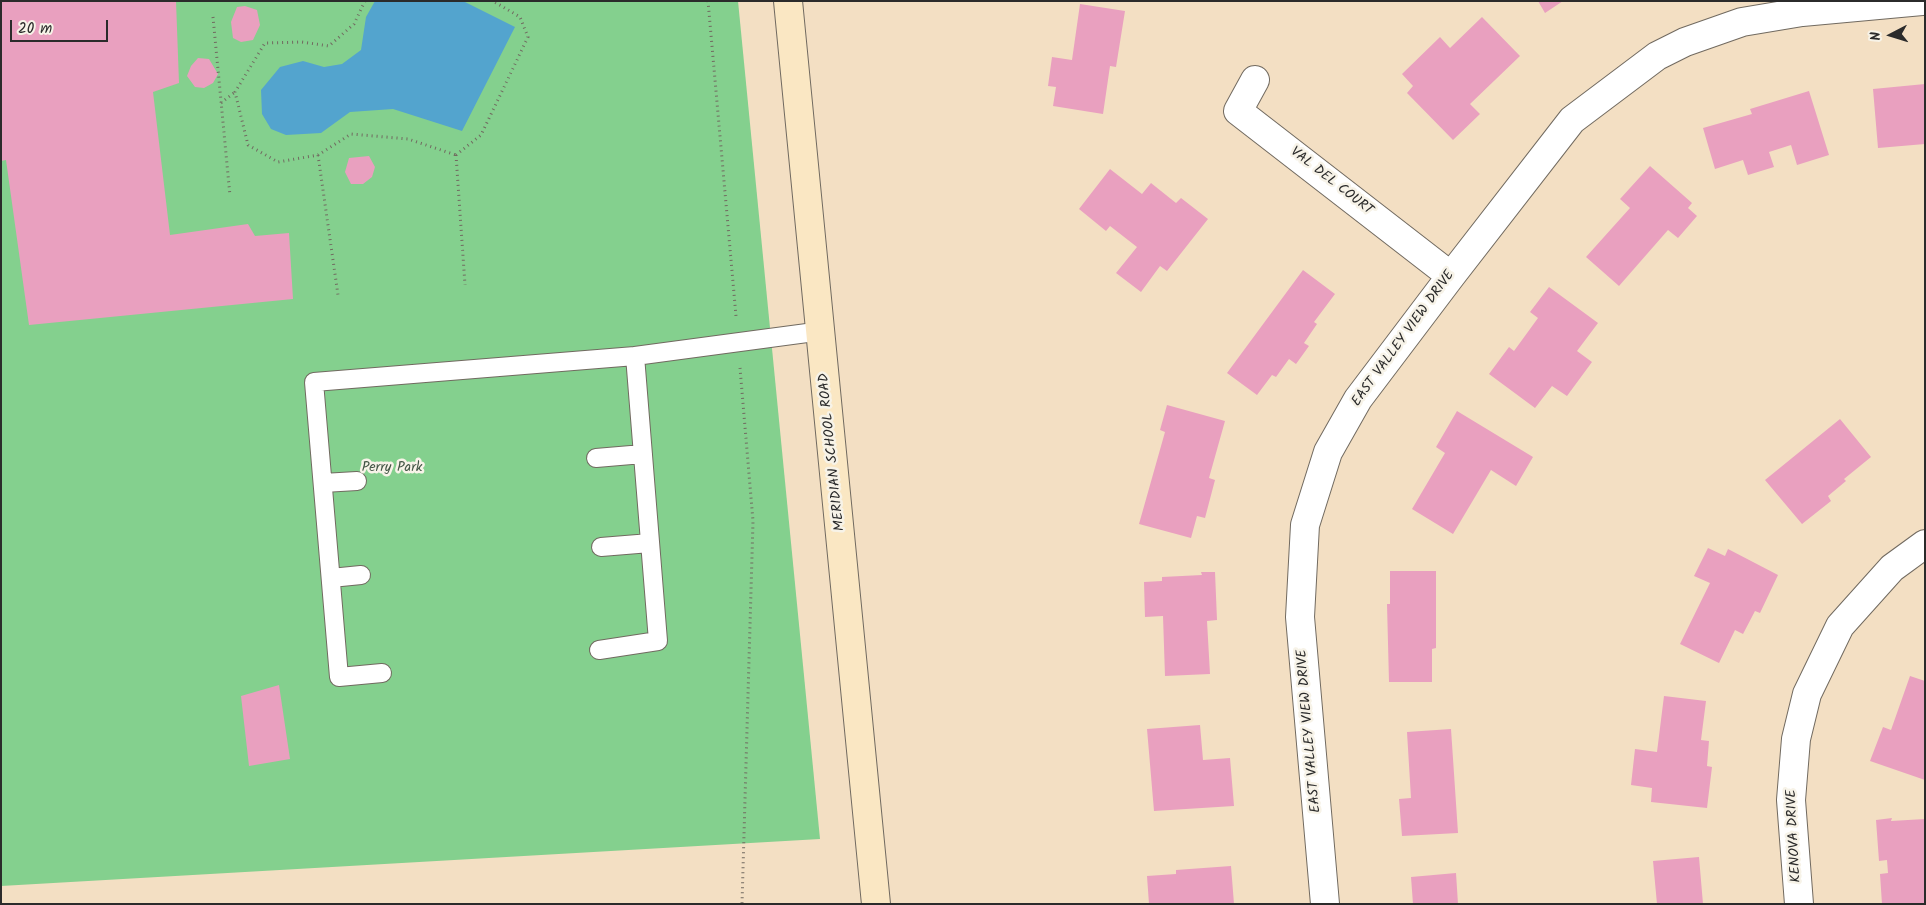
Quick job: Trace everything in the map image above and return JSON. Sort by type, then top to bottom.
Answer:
[{"type":"main road","name":"MERIDIAN SCHOOL ROAD","points":[[788,1],[822,331],[876,904]]},
{"type":"street","name":"EAST VALLEY VIEW DRIVE","points":[[1324,904],[1300,617],[1305,525],[1328,452],[1358,399],[1572,120],[1658,56],[1685,42],[1742,22],[1802,12],[1922,1]]},
{"type":"street","name":"VAL DEL COURT","points":[[1256,80],[1238,111],[1451,276]]},
{"type":"street","name":"KENOVA DRIVE","points":[[1799,904],[1791,800],[1796,739],[1807,694],[1840,626],[1892,568],[1925,544]]},
{"type":"lane","points":[[382,673],[339,677],[314,382],[635,356],[822,331]]},
{"type":"lane","points":[[599,650],[658,641],[635,356]]},
{"type":"lane","points":[[596,458],[643,454]]},
{"type":"lane","points":[[323,483],[357,481]]},
{"type":"lane","points":[[601,547],[650,542]]},
{"type":"lane","points":[[330,578],[360,575]]},
{"type":"path","points":[[222,103],[235,92],[265,43],[302,42],[329,46],[354,24],[365,1]]},
{"type":"path","points":[[456,155],[481,135],[528,37],[520,17],[493,1]]},
{"type":"path","points":[[708,1],[753,521],[742,904]]},
{"type":"path","points":[[213,17],[230,196]]},
{"type":"path","points":[[235,92],[248,145],[278,162],[318,155],[351,134],[408,139],[456,155]]},
{"type":"path","points":[[318,155],[338,295]]},
{"type":"path","points":[[456,155],[465,285]]},
{"type":"green space","name":"Perry Park","points":[[1,1],[738,1],[820,839],[1,886]]},
{"type":"water","points":[[375,1],[463,1],[515,27],[462,131],[393,109],[350,112],[321,133],[286,135],[271,129],[262,114],[261,90],[280,67],[303,61],[324,67],[342,64],[361,50],[366,17]]},
{"type":"building","points":[[1,1],[176,1],[179,83],[153,92],[170,235],[248,224],[255,236],[289,233],[293,299],[29,325],[6,160],[1,161]]},
{"type":"building","points":[[1538,1],[1563,1],[1545,13]]},
{"type":"building","points":[[1080,4],[1125,11],[1116,67],[1110,66],[1103,114],[1053,106],[1056,87],[1048,86],[1052,57],[1072,60]]},
{"type":"building","points":[[245,6],[257,10],[260,25],[253,40],[241,42],[233,38],[231,22],[237,7]]},
{"type":"building","points":[[1482,17],[1520,56],[1470,104],[1480,114],[1453,140],[1407,93],[1413,86],[1402,74],[1440,37],[1450,48]]},
{"type":"building","points":[[198,58],[209,59],[218,74],[213,83],[204,88],[195,87],[187,76],[191,66]]},
{"type":"building","points":[[1925,84],[1925,144],[1878,148],[1873,89]]},
{"type":"building","points":[[1809,91],[1829,155],[1797,165],[1791,145],[1769,152],[1774,167],[1748,175],[1743,160],[1715,169],[1703,128],[1752,114],[1750,109]]},
{"type":"building","points":[[369,156],[375,167],[372,177],[363,184],[351,184],[345,172],[349,158]]},
{"type":"building","points":[[1650,166],[1692,203],[1688,208],[1697,216],[1678,238],[1668,230],[1619,286],[1586,257],[1630,208],[1620,199]]},
{"type":"building","points":[[1110,169],[1142,194],[1151,183],[1176,203],[1181,198],[1208,219],[1167,271],[1160,266],[1141,292],[1116,273],[1137,247],[1110,226],[1106,231],[1079,209]]},
{"type":"building","points":[[1303,270],[1335,294],[1314,322],[1317,324],[1304,343],[1309,346],[1296,364],[1289,359],[1276,377],[1272,375],[1257,395],[1227,373]]},
{"type":"building","points":[[1549,287],[1598,323],[1577,351],[1592,362],[1567,396],[1552,386],[1535,408],[1489,374],[1509,347],[1514,351],[1538,318],[1530,312]]},
{"type":"building","points":[[1167,405],[1225,421],[1209,478],[1215,480],[1205,518],[1197,516],[1191,538],[1139,524],[1165,432],[1160,430]]},
{"type":"building","points":[[1457,411],[1533,457],[1516,486],[1491,470],[1453,534],[1412,509],[1445,453],[1436,447]]},
{"type":"building","points":[[1840,419],[1871,457],[1844,479],[1846,481],[1828,496],[1831,501],[1802,524],[1765,480]]},
{"type":"building","points":[[1708,548],[1725,556],[1728,549],[1778,575],[1760,613],[1755,611],[1743,634],[1735,630],[1719,663],[1680,644],[1710,583],[1694,576]]},
{"type":"building","points":[[1390,571],[1436,571],[1436,648],[1432,649],[1432,682],[1389,682],[1387,604],[1390,604]]},
{"type":"building","points":[[1201,572],[1215,572],[1217,620],[1207,621],[1210,674],[1165,676],[1163,616],[1145,617],[1144,582],[1162,581],[1162,577],[1202,575]]},
{"type":"building","points":[[1910,676],[1925,681],[1925,780],[1870,761],[1883,727],[1891,730]]},
{"type":"building","points":[[279,685],[290,759],[249,766],[241,696]]},
{"type":"building","points":[[1664,696],[1706,701],[1701,740],[1709,741],[1707,766],[1712,767],[1707,808],[1651,802],[1652,788],[1631,785],[1635,749],[1657,752]]},
{"type":"building","points":[[1200,725],[1203,760],[1230,758],[1234,806],[1154,811],[1147,729]]},
{"type":"building","points":[[1451,729],[1458,833],[1402,836],[1399,799],[1411,798],[1407,732]]},
{"type":"building","points":[[1892,818],[1891,821],[1925,819],[1925,904],[1882,904],[1880,874],[1888,873],[1887,860],[1879,861],[1876,820]]},
{"type":"building","points":[[1699,857],[1703,904],[1657,904],[1653,861]]},
{"type":"building","points":[[1231,866],[1234,904],[1149,904],[1147,876],[1176,874],[1176,870]]},
{"type":"building","points":[[1456,873],[1458,904],[1413,904],[1411,877]]}]
